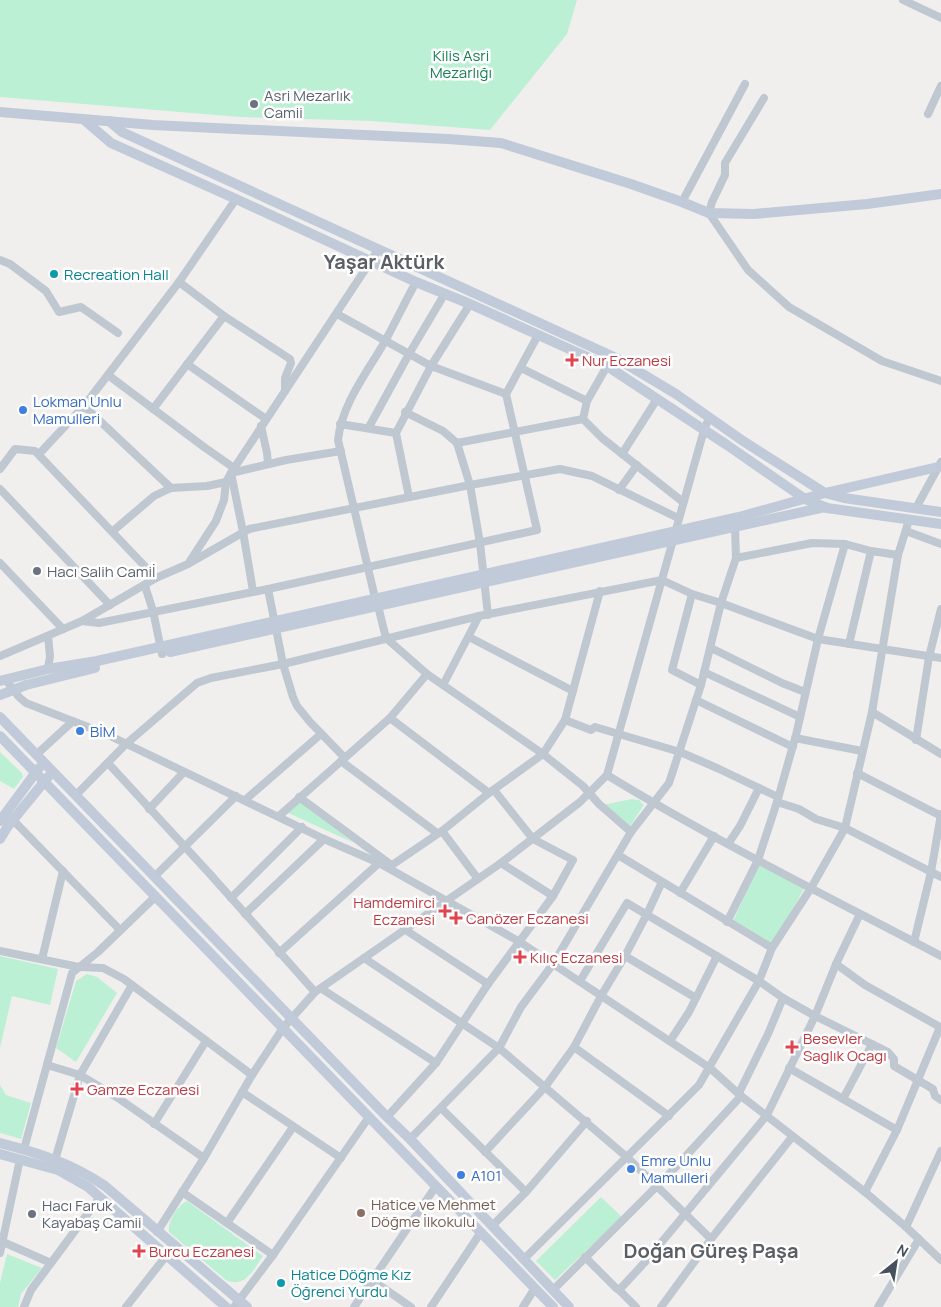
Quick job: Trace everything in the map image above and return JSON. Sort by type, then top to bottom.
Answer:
[{"type":"street","points":[[903,0],[941,18]]},
{"type":"street","points":[[682,202],[745,84]]},
{"type":"street","points":[[928,114],[941,86]]},
{"type":"street","points":[[764,98],[725,163],[725,175],[712,202],[709,213],[748,270],[789,307],[882,361],[941,381]]},
{"type":"street","points":[[0,112],[154,125],[501,143],[682,202],[709,213],[754,214],[867,204],[941,194]]},
{"type":"street","points":[[83,119],[111,144],[236,199],[444,295],[470,304],[607,366],[805,499],[824,507],[941,524]]},
{"type":"street","points":[[109,121],[122,132],[616,358],[676,394],[709,418],[825,493],[844,498],[941,512]]},
{"type":"street","points":[[39,454],[84,406],[108,375],[179,282],[236,199]]},
{"type":"street","points":[[188,564],[216,521],[224,500],[226,482],[232,471],[378,250]]},
{"type":"street","points":[[2,264],[10,264],[46,291],[59,312],[81,307],[118,333]]},
{"type":"street","points":[[179,282],[224,316],[290,359],[285,378],[285,391]]},
{"type":"street","points":[[416,282],[349,402],[340,424],[338,440],[386,638],[427,674],[543,754],[583,786],[589,794],[631,832]]},
{"type":"street","points":[[369,428],[409,354],[444,295]]},
{"type":"street","points":[[409,497],[396,433],[405,412],[431,366],[470,304]]},
{"type":"street","points":[[337,314],[431,366],[506,394]]},
{"type":"street","points":[[153,409],[224,316]]},
{"type":"street","points":[[82,621],[100,623],[268,589],[537,530],[506,394],[538,335]]},
{"type":"street","points":[[187,364],[266,418]]},
{"type":"street","points":[[583,418],[587,401],[607,366]]},
{"type":"street","points":[[521,368],[587,401]]},
{"type":"street","points":[[108,375],[232,471],[253,592]]},
{"type":"street","points":[[622,454],[657,398]]},
{"type":"street","points":[[84,406],[171,488]]},
{"type":"street","points":[[405,412],[443,431],[457,443],[470,485],[480,542],[484,579],[483,615],[468,637],[442,685]]},
{"type":"street","points":[[457,443],[583,418]]},
{"type":"street","points":[[583,418],[622,454],[683,502]]},
{"type":"street","points":[[157,1232],[204,1158],[252,1075],[283,1028],[318,990],[501,863],[589,794],[607,775],[678,518],[709,418]]},
{"type":"street","points":[[340,424],[396,433]]},
{"type":"street","points":[[261,426],[268,464]]},
{"type":"street","points":[[0,469],[15,449],[35,451],[156,578]]},
{"type":"street","points":[[232,471],[341,451]]},
{"type":"street","points":[[619,490],[637,464]]},
{"type":"street","points":[[484,579],[675,531],[739,517],[940,464]]},
{"type":"street","points":[[916,508],[940,464]]},
{"type":"street","points":[[0,655],[82,621],[156,578],[188,564],[249,529],[355,507],[560,469],[592,476],[678,518]]},
{"type":"street","points":[[113,531],[154,496],[171,488],[207,486],[226,482]]},
{"type":"street","points":[[0,489],[110,605]]},
{"type":"street","points":[[3,680],[48,669],[161,650],[484,579],[672,541],[824,507],[844,498]]},
{"type":"street","points":[[524,1260],[700,1085],[759,981],[772,948],[812,888],[845,828],[872,712],[898,555],[909,520]]},
{"type":"street","points":[[410,1139],[500,1048],[521,1007],[553,964],[631,832],[655,804],[669,783],[701,685],[721,603],[736,558],[735,527]]},
{"type":"street","points":[[906,531],[941,544]]},
{"type":"street","points":[[736,558],[812,543],[845,544],[871,551],[898,555]]},
{"type":"street","points":[[727,922],[758,860],[793,748],[818,638],[845,544]]},
{"type":"street","points":[[849,644],[871,551]]},
{"type":"street","points":[[0,563],[63,629]]},
{"type":"street","points":[[76,795],[126,744],[197,683],[211,678],[283,664],[483,615],[662,580],[692,594],[818,638],[941,658]]},
{"type":"street","points":[[145,586],[153,611],[161,650]]},
{"type":"street","points":[[268,589],[283,664],[292,697],[297,706],[342,759],[440,832],[478,879]]},
{"type":"street","points":[[379,863],[392,865],[440,832],[543,754],[564,720],[600,591]]},
{"type":"street","points":[[692,594],[672,670],[701,685]]},
{"type":"street","points":[[916,740],[929,657],[941,609]]},
{"type":"street","points":[[48,636],[50,656],[48,669]]},
{"type":"street","points":[[468,637],[573,692]]},
{"type":"street","points":[[711,648],[782,683],[805,692]]},
{"type":"street","points":[[0,694],[59,676],[161,650]]},
{"type":"street","points":[[704,672],[800,717]]},
{"type":"street","points":[[279,816],[390,718],[427,674]]},
{"type":"street","points":[[3,680],[26,703],[126,744],[324,839],[379,863],[520,942],[710,1068],[792,1137],[865,1192],[919,1238],[941,1260]]},
{"type":"street","points":[[696,700],[793,748]]},
{"type":"street","points":[[872,712],[941,754]]},
{"type":"street","points":[[0,717],[410,1139],[569,1307]]},
{"type":"street","points":[[387,1117],[436,1063],[488,984],[553,896],[573,860],[532,839],[492,791],[390,718]]},
{"type":"street","points":[[564,720],[591,730],[595,727],[680,752],[759,788],[816,819],[845,828],[941,877]]},
{"type":"street","points":[[0,821],[35,772],[41,758],[73,721]]},
{"type":"street","points":[[245,800],[321,734]]},
{"type":"street","points":[[0,736],[553,1307]]},
{"type":"street","points":[[796,738],[862,751]]},
{"type":"street","points":[[108,763],[279,953],[318,990],[436,1063]]},
{"type":"street","points":[[0,839],[53,771]]},
{"type":"street","points":[[149,809],[184,772]]},
{"type":"street","points":[[857,773],[941,815],[931,872],[914,942]]},
{"type":"street","points":[[607,775],[728,844],[941,956]]},
{"type":"street","points":[[728,844],[740,826],[759,788]]},
{"type":"street","points":[[155,876],[236,796]]},
{"type":"street","points":[[299,797],[392,865]]},
{"type":"street","points":[[13,820],[120,930]]},
{"type":"street","points":[[231,898],[302,827]]},
{"type":"street","points":[[680,893],[714,836]]},
{"type":"street","points":[[244,914],[324,839]]},
{"type":"street","points":[[618,855],[772,948]]},
{"type":"street","points":[[279,953],[379,863]]},
{"type":"street","points":[[501,863],[553,896]]},
{"type":"street","points":[[42,959],[63,871]]},
{"type":"street","points":[[485,1152],[545,1087],[574,1047],[625,956],[662,882]]},
{"type":"street","points":[[0,1253],[22,1154],[72,973],[98,952],[156,896]]},
{"type":"street","points":[[580,981],[627,903],[759,981],[783,998],[888,1052],[894,1059],[894,1066],[934,1090],[935,1096],[941,1100]]},
{"type":"street","points":[[619,1290],[686,1214],[767,1115],[815,1016],[836,964],[860,914]]},
{"type":"street","points":[[404,930],[488,984]]},
{"type":"street","points":[[0,951],[79,967],[103,968],[132,985],[252,1075]]},
{"type":"street","points":[[625,956],[696,998]]},
{"type":"street","points":[[670,1041],[696,998],[717,956]]},
{"type":"street","points":[[364,958],[500,1048],[628,1158],[711,1239]]},
{"type":"street","points":[[836,964],[865,985],[941,1026],[898,1130],[865,1192]]},
{"type":"street","points":[[55,1160],[80,1075],[132,985]]},
{"type":"street","points":[[553,1290],[658,1186],[740,1094],[783,998]]},
{"type":"street","points":[[154,1124],[206,1041]]},
{"type":"street","points":[[843,1099],[872,1044]]},
{"type":"street","points":[[574,1047],[669,1116]]},
{"type":"street","points":[[46,1065],[80,1075],[118,1098],[204,1158]]},
{"type":"street","points":[[789,1068],[898,1130]]},
{"type":"street","points":[[242,1092],[341,1158]]},
{"type":"street","points":[[441,1108],[526,1192]]},
{"type":"street","points":[[0,1154],[22,1154],[55,1160],[83,1172],[105,1186],[240,1305],[369,1117]]},
{"type":"street","points":[[492,1226],[526,1192],[587,1121]]},
{"type":"street","points":[[227,1223],[293,1127]]},
{"type":"street","points":[[661,1307],[711,1239],[792,1137]]},
{"type":"street","points":[[0,1143],[58,1170],[88,1187],[226,1307]]},
{"type":"street","points":[[906,1227],[941,1151]]},
{"type":"street","points":[[354,1307],[436,1186]]},
{"type":"street","points":[[182,1192],[273,1255]]},
{"type":"street","points":[[24,1307],[31,1290],[100,1198]]},
{"type":"street","points":[[431,1307],[482,1232]]},
{"type":"street","points":[[878,1307],[919,1238]]},
{"type":"street","points":[[3,1242],[51,1263]]},
{"type":"street","points":[[126,1307],[166,1256]]},
{"type":"street","points":[[585,1257],[636,1307]]},
{"type":"street","points":[[372,1280],[411,1307]]},
{"type":"street","points":[[523,1307],[535,1288]]},
{"type":"green space","name":"Kilis Asri Mezarlığı","points":[[0,0],[577,0],[567,34],[490,130],[371,121],[239,117],[0,97]]},
{"type":"green space","points":[[0,752],[22,773],[23,777],[14,789],[0,781]]},
{"type":"green space","points":[[632,799],[639,800],[644,805],[630,826],[602,805]]},
{"type":"green space","points":[[298,800],[354,843],[286,812]]},
{"type":"green space","points":[[761,860],[807,883],[773,945],[733,921]]},
{"type":"green space","points":[[0,956],[58,969],[50,1005],[12,996],[0,1048]]},
{"type":"green space","points":[[87,974],[97,977],[117,993],[76,1062],[56,1048],[76,981]]},
{"type":"green space","points":[[0,1085],[6,1095],[31,1103],[21,1139],[0,1133]]},
{"type":"green space","points":[[601,1197],[622,1217],[555,1280],[536,1261]]},
{"type":"green space","points":[[187,1201],[263,1256],[244,1280],[233,1282],[226,1280],[169,1232],[174,1214]]},
{"type":"green space","points":[[7,1254],[42,1268],[21,1294],[18,1307],[0,1307],[0,1283]]},
{"type":"place","name":"Asri Mezarlık Camii","points":[[254,104]]},
{"type":"place","name":"Recreation Hall","points":[[54,274]]},
{"type":"place","name":"Nur Eczanesi","points":[[572,360]]},
{"type":"place","name":"Lokman Unlu Mamulleri","points":[[23,410]]},
{"type":"place","name":"Hacı Salih Camiİ","points":[[37,571]]},
{"type":"place","name":"BİM","points":[[80,731]]},
{"type":"place","name":"Hamdemirci Eczanesi","points":[[445,911]]},
{"type":"place","name":"Canözer Eczanesi","points":[[456,918]]},
{"type":"place","name":"Kılıç Eczanesi","points":[[520,957]]},
{"type":"place","name":"Besevler Saglık Ocagı","points":[[792,1047]]},
{"type":"place","name":"Gamze Eczanesi","points":[[77,1089]]},
{"type":"place","name":"Emre Unlu Mamulleri","points":[[631,1169]]},
{"type":"place","name":"A101","points":[[461,1175]]},
{"type":"place","name":"Hatice ve Mehmet Döğme İlkokulu","points":[[361,1213]]},
{"type":"place","name":"Hacı Faruk Kayabaş Camii","points":[[32,1214]]},
{"type":"place","name":"Burcu Eczanesi","points":[[139,1251]]},
{"type":"place","name":"Hatice Döğme Kız Öğrenci Yurdu","points":[[281,1283]]},
{"type":"district","name":"Yaşar Aktürk","points":[[384,261]]},
{"type":"district","name":"Doğan Güreş Paşa","points":[[711,1250]]}]
